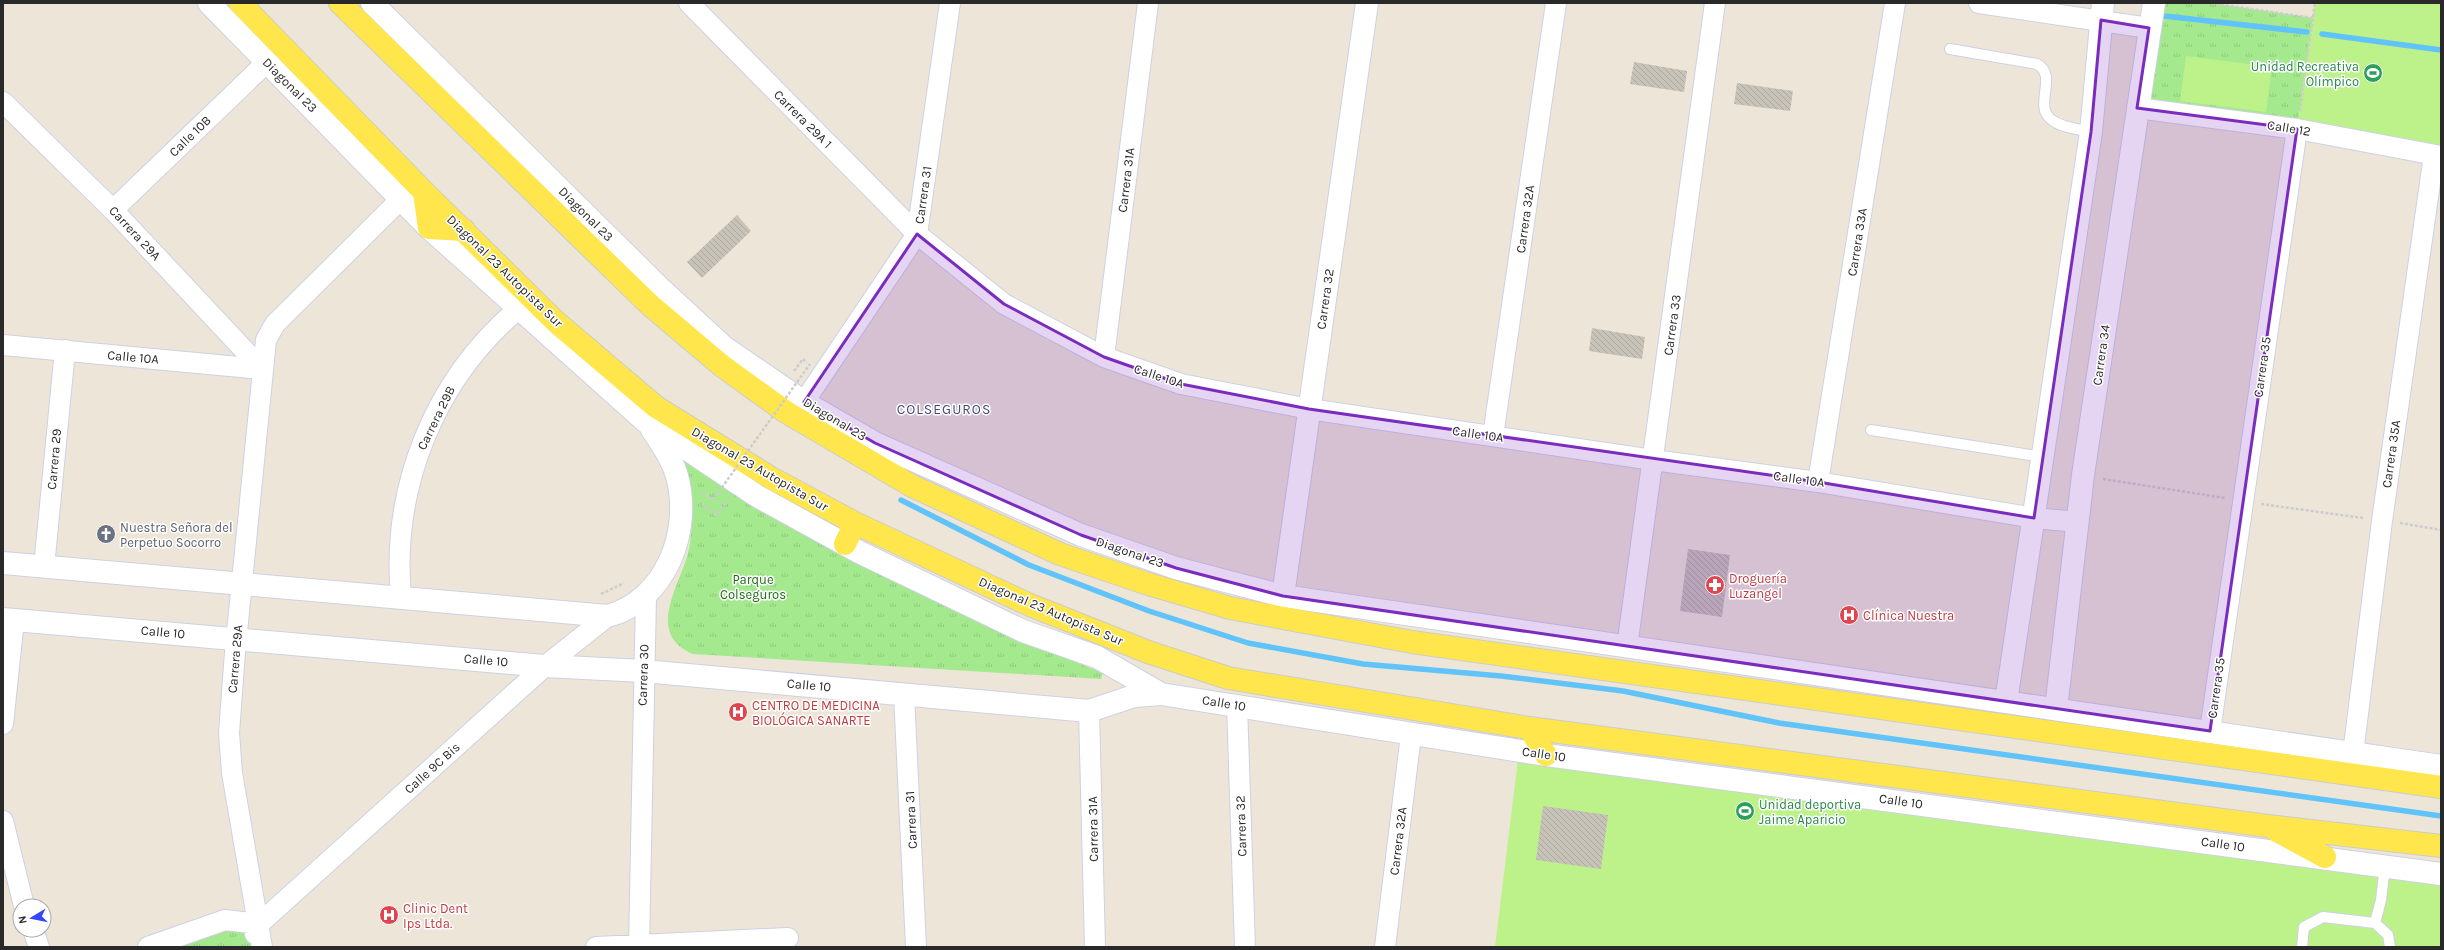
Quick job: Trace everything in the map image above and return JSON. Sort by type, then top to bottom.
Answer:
[{"type":"main road","name":"Diagonal 23 Autopista Sur","points":[[240,3],[424,192],[556,322],[656,407],[771,478],[855,523],[1030,605],[1148,652],[1228,678],[1413,710]]},
{"type":"main road","points":[[340,3],[649,304],[721,365],[786,412],[842,447],[912,486],[1060,554],[1146,583],[1230,608],[1412,642],[2441,787]]},
{"type":"main road","points":[[424,192],[429,228],[464,230]]},
{"type":"main road","points":[[845,544],[855,523]]},
{"type":"main road","name":"Calle 10","points":[[1413,710],[1529,728],[2268,826],[2441,846]]},
{"type":"main road","points":[[1529,728],[1549,755],[1575,734]]},
{"type":"main road","points":[[2268,826],[2325,857]]},
{"type":"street","name":"Diagonal 23","points":[[209,3],[402,198],[429,228],[645,421],[757,496],[845,544],[1023,631],[1097,658],[1161,694]]},
{"type":"street","name":"Diagonal 23","points":[[372,3],[660,288],[724,347],[804,402],[875,443],[1081,535],[1176,568],[1283,596],[1628,647]]},
{"type":"street","name":"Carrera 29A 1","points":[[689,3],[917,234]]},
{"type":"street","name":"Carrera 31","points":[[804,402],[917,234],[950,3]]},
{"type":"street","name":"Carrera 31A","points":[[1104,357],[1148,3]]},
{"type":"street","name":"Carrera 32","points":[[1283,596],[1367,3]]},
{"type":"street","name":"Carrera 32A","points":[[1494,436],[1556,3]]},
{"type":"street","name":"Carrera 33","points":[[1628,647],[1715,3]]},
{"type":"street","name":"Carrera 33A","points":[[1818,482],[1895,3]]},
{"type":"street","points":[[1979,3],[2102,12],[2149,28]]},
{"type":"street","name":"Carrera 34","points":[[2056,709],[2083,475],[2149,28],[2154,3]]},
{"type":"street","points":[[2006,702],[2091,132],[2102,12]]},
{"type":"street","name":"Calle 10B","points":[[113,210],[267,62]]},
{"type":"street","name":"Carrera 29A","points":[[3,102],[113,210],[262,369]]},
{"type":"street","name":"Calle 12","points":[[2137,108],[2297,129],[2438,155]]},
{"type":"street","name":"Carrera 35","points":[[2210,732],[2297,129]]},
{"type":"street","name":"Carrera 35A","points":[[2353,754],[2382,521],[2438,155]]},
{"type":"street","name":"Carrera 29A","points":[[262,947],[232,773],[229,733],[241,584],[266,340],[276,324],[402,198]]},
{"type":"street","name":"Calle 10A","points":[[917,234],[1004,304],[1104,357],[1181,384],[1310,409],[1653,460],[1818,482],[2034,518],[2078,522]]},
{"type":"street","name":"Carrera 29B","points":[[401,597],[400,533],[408,485],[423,438],[445,394],[473,354],[518,309]]},
{"type":"street","name":"Calle 10A","points":[[3,345],[262,369]]},
{"type":"street","name":"Carrera 29","points":[[44,567],[65,350]]},
{"type":"street","points":[[3,563],[608,616],[630,608],[646,596],[660,579],[671,560],[681,518],[681,496],[676,475],[664,446],[645,421]]},
{"type":"street","name":"Carrera 30","points":[[638,945],[643,671],[646,596]]},
{"type":"street","name":"Calle 9C Bis","points":[[250,947],[259,924],[546,666],[608,616]]},
{"type":"street","points":[[3,724],[8,620]]},
{"type":"street","name":"Calle 10","points":[[8,620],[236,638],[546,666],[643,671],[1089,711],[1134,696],[1161,694],[1237,705],[1411,735],[1549,755],[2325,857],[2441,874]]},
{"type":"street","points":[[1628,647],[2441,766]]},
{"type":"street","name":"Carrera 31","points":[[904,694],[916,947]]},
{"type":"street","name":"Carrera 32","points":[[1237,705],[1245,947]]},
{"type":"street","name":"Carrera 31A","points":[[1089,711],[1095,947]]},
{"type":"street","name":"Carrera 32A","points":[[1385,947],[1411,735]]},
{"type":"street","points":[[3,821],[22,898]]},
{"type":"street","points":[[148,947],[225,920],[259,924]]},
{"type":"street","points":[[596,947],[788,938]]},
{"type":"lane","points":[[1950,49],[2037,64],[2043,67],[2047,75],[2044,107],[2051,120],[2066,126],[2091,132]]},
{"type":"lane","points":[[1871,430],[2043,457]]},
{"type":"lane","points":[[2375,923],[2381,900],[2385,866]]},
{"type":"lane","points":[[2302,947],[2304,927],[2323,917],[2375,923],[2388,934],[2390,947]]},
{"type":"path","points":[[2210,3],[2314,18]]},
{"type":"path","points":[[2297,129],[2315,3]]},
{"type":"path","points":[[698,495],[702,491],[713,500],[810,364],[803,359],[792,373]]},
{"type":"path","points":[[701,503],[716,515]]},
{"type":"path","points":[[596,595],[614,590],[628,580]]},
{"type":"highlighted area","points":[[2101,20],[2149,28],[2137,108],[2297,129],[2210,731],[1283,596],[1176,568],[1081,535],[875,443],[804,402],[917,234],[1004,304],[1104,357],[1181,384],[1309,409],[1818,482],[2034,518],[2091,132]]},
{"type":"green space","points":[[2154,3],[2211,3],[2313,18],[2297,129],[2137,108]]},
{"type":"green space","name":"Unidad Recreativa Olímpico","points":[[2315,3],[2441,3],[2441,156],[2297,129]]},
{"type":"green space","points":[[2186,56],[2272,67],[2266,112],[2180,101]]},
{"type":"green space","name":"Parque Colseguros","points":[[685,461],[789,527],[1020,640],[1103,673],[1101,679],[693,654],[679,645],[671,635],[668,622],[669,609],[688,553],[690,540],[692,506],[683,465]]},
{"type":"green space","name":"Unidad deportiva Jaime Aparicio","points":[[1519,751],[2441,874],[2441,947],[1495,947]]},
{"type":"green space","points":[[225,920],[259,924],[250,947],[148,947]]},
{"type":"building","points":[[1634,62],[1687,71],[1684,92],[1630,84]]},
{"type":"building","points":[[1737,83],[1793,91],[1790,111],[1734,104]]},
{"type":"building","points":[[737,215],[751,231],[702,278],[687,262]]},
{"type":"building","points":[[1592,328],[1645,337],[1642,359],[1589,351]]},
{"type":"building","points":[[1688,549],[1730,555],[1722,617],[1680,611]]},
{"type":"building","points":[[1543,806],[1608,815],[1601,869],[1536,860]]},
{"type":"waterway","points":[[2164,16],[2307,32]]},
{"type":"waterway","points":[[2322,34],[2441,50]]},
{"type":"waterway","points":[[901,500],[1029,565],[1149,611],[1248,643],[1363,664],[1501,676],[1623,691],[1779,723],[2441,816]]},
{"type":"place","name":"Unidad Recreativa Olímpico","points":[[2373,73]]},
{"type":"place","name":"Nuestra Señora del Perpetuo Socorro","points":[[106,534]]},
{"type":"place","name":"Droguería Luzangel","points":[[1715,585]]},
{"type":"place","name":"Clínica Nuestra","points":[[1849,615]]},
{"type":"place","name":"CENTRO DE MEDICINA BIOLÓGICA SANARTE","points":[[738,712]]},
{"type":"place","name":"Unidad deportiva Jaime Aparicio","points":[[1745,811]]},
{"type":"place","name":"Clinic Dent Ips Ltda.","points":[[389,915]]},
{"type":"district","name":"COLSEGUROS","points":[[944,409]]}]
